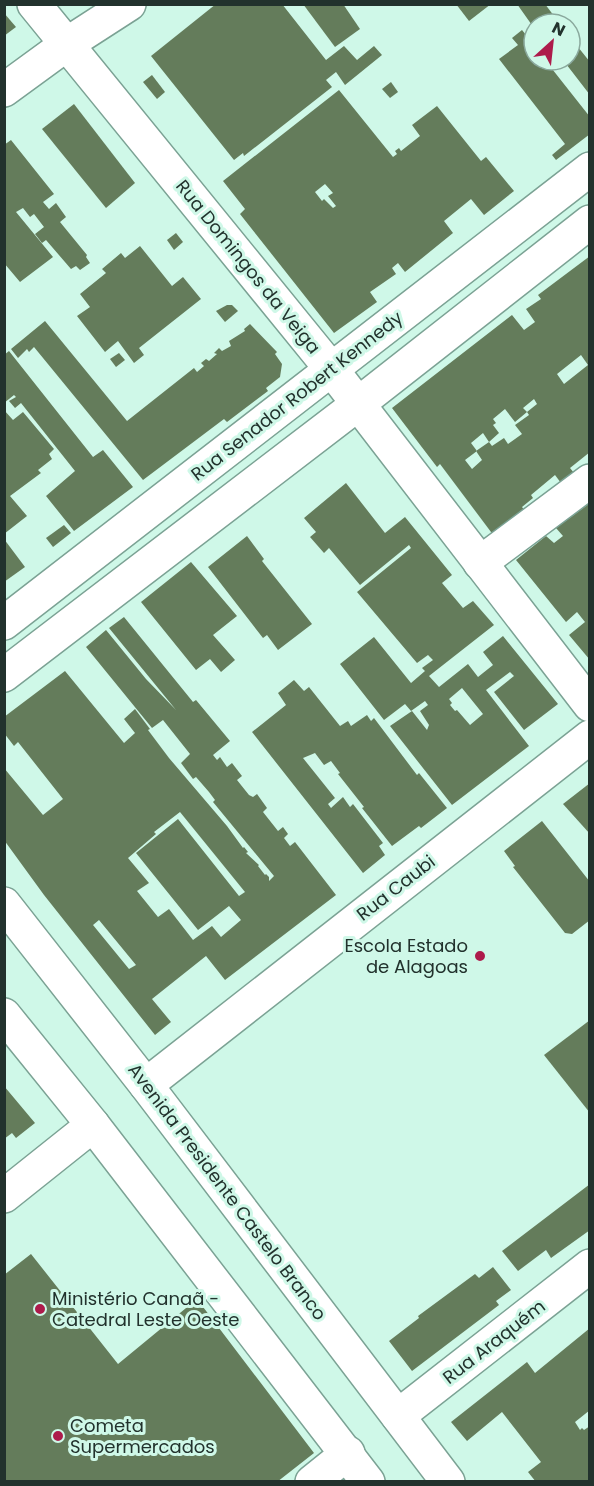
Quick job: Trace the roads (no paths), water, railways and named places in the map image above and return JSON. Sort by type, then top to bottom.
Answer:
[{"type":"street","name":"Rua Domingos da Veiga","points":[[34,4],[332,370],[590,705]]},
{"type":"street","points":[[4,90],[67,44],[129,4]]},
{"type":"street","name":"Rua Senador Robert Kennedy","points":[[4,623],[590,169]]},
{"type":"street","points":[[4,675],[358,404],[590,222]]},
{"type":"street","points":[[480,563],[590,482]]},
{"type":"street","name":"Rua Caubi","points":[[146,1085],[590,736]]},
{"type":"street","name":"Avenida Presidente Castelo Branco","points":[[4,904],[146,1085],[448,1482]]},
{"type":"street","points":[[4,1015],[93,1125],[348,1453],[368,1482]]},
{"type":"street","points":[[4,1196],[93,1125]]},
{"type":"street","name":"Rua Araquém","points":[[398,1416],[590,1266]]},
{"type":"street","points":[[312,1482],[348,1453]]},
{"type":"place","name":"Escola Estado de Alagoas","points":[[480,956]]},
{"type":"place","name":"Ministério Canaã - Catedral Leste Oeste","points":[[40,1309]]},
{"type":"place","name":"Cometa Supermercados","points":[[58,1436]]}]
